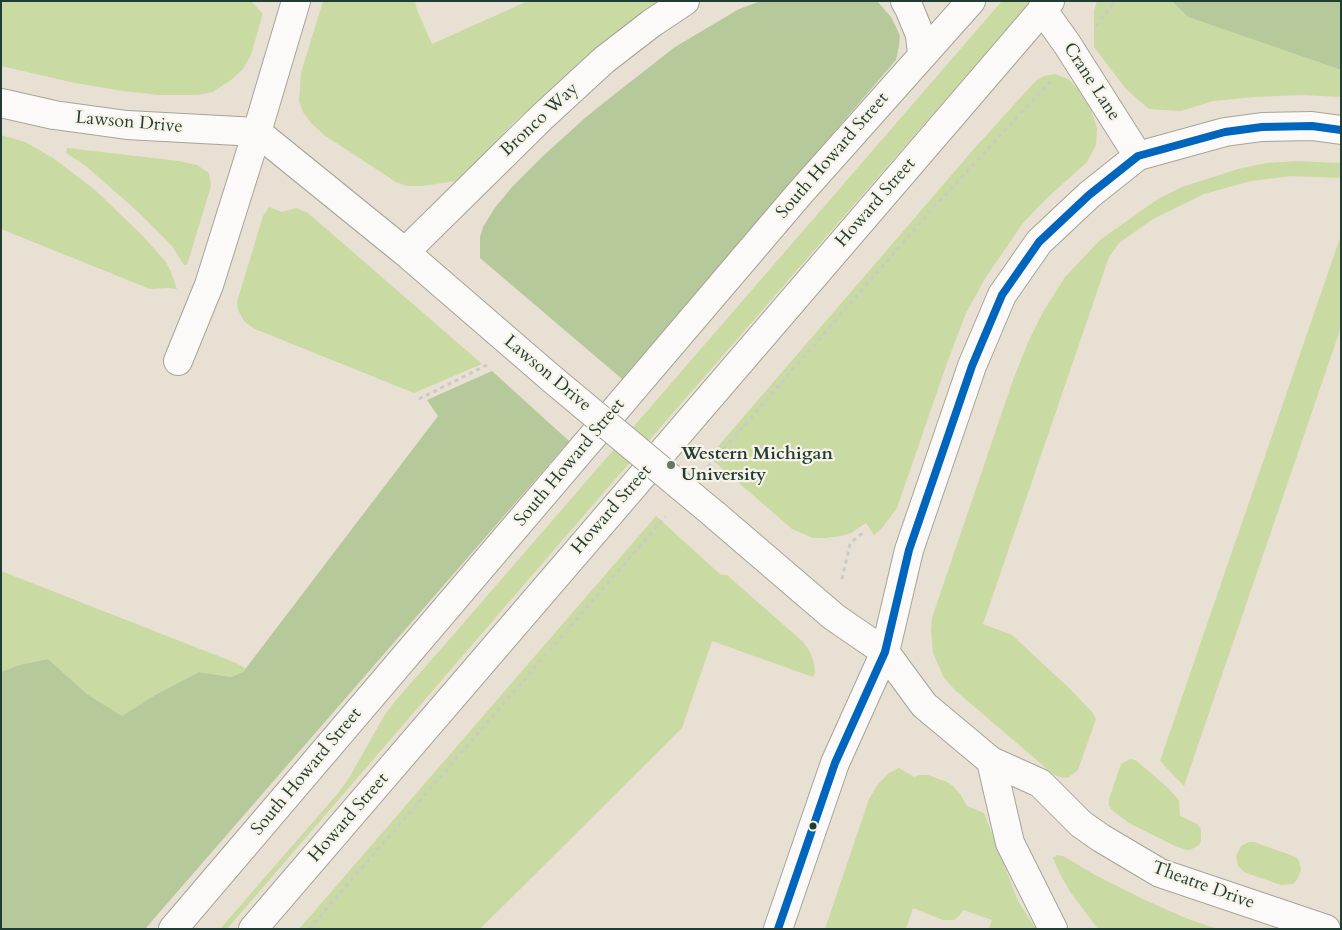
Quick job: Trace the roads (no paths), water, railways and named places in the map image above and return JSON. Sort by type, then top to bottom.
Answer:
[{"type":"street","points":[[178,360],[209,285],[296,1]]},
{"type":"street","name":"Bronco Way","points":[[405,252],[506,151],[597,66],[652,23],[685,1]]},
{"type":"street","points":[[905,1],[920,35],[922,55]]},
{"type":"street","name":"South Howard Street","points":[[173,929],[800,193],[970,1]]},
{"type":"street","name":"Crane Lane","points":[[1046,5],[1070,49],[1138,156]]},
{"type":"street","name":"Howard Street","points":[[253,929],[1046,5]]},
{"type":"street","name":"Lawson Drive","points":[[1,103],[54,115],[127,125],[257,132],[405,252],[834,617],[886,652]]},
{"type":"street","points":[[778,929],[835,763],[886,652],[909,550],[972,366],[1002,295],[1039,242],[1089,196],[1138,156],[1225,132],[1262,127],[1312,126],[1341,130]]},
{"type":"street","name":"Theatre Drive","points":[[886,652],[924,706],[990,762],[1040,783],[1081,824],[1101,838],[1160,873],[1326,929]]},
{"type":"street","points":[[990,762],[1010,843],[1053,929]]},
{"type":"place","name":"Western Michigan University","points":[[671,465]]}]
